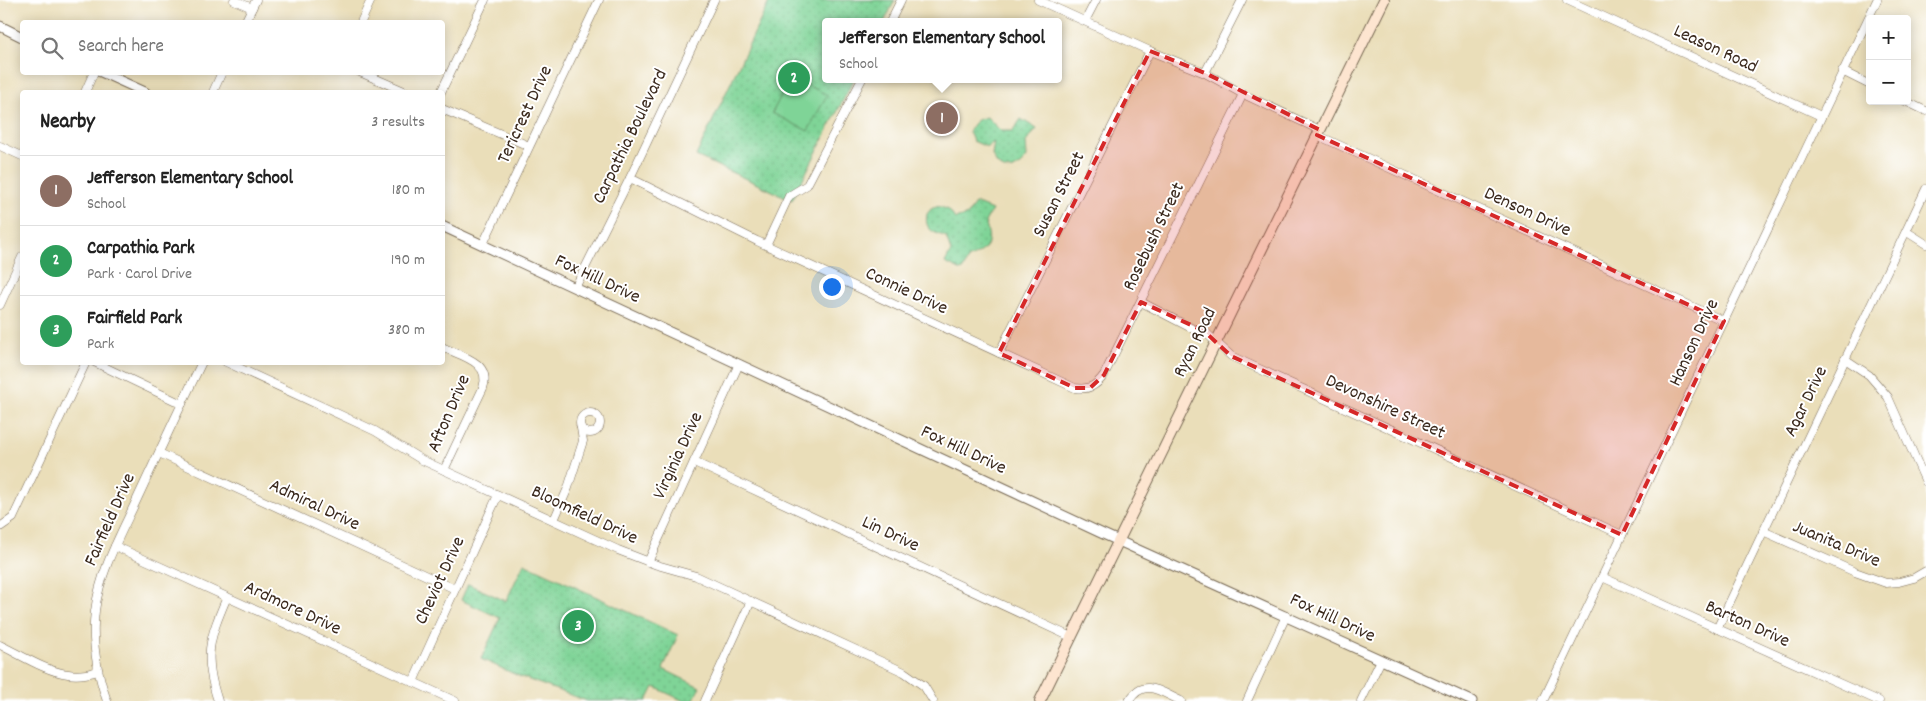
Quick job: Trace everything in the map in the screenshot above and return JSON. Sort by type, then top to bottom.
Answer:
[{"type":"main road","name":"Ryan Road","points":[[1040,701],[1384,0]]},
{"type":"street","points":[[234,0],[252,8]]},
{"type":"street","points":[[246,20],[256,0]]},
{"type":"street","points":[[362,20],[371,0]]},
{"type":"street","points":[[442,90],[485,0]]},
{"type":"street","name":"Tericrest Drive","points":[[483,244],[599,0]]},
{"type":"street","name":"Carpathia Boulevard","points":[[575,288],[630,178],[714,0]]},
{"type":"street","points":[[892,18],[901,0]]},
{"type":"street","name":"Denson Drive","points":[[1038,0],[1150,51],[1205,73],[1318,132],[1724,320]]},
{"type":"street","points":[[1086,21],[1096,0]]},
{"type":"street","points":[[1205,73],[1242,0]]},
{"type":"street","name":"Leason Road","points":[[1567,0],[1821,116]]},
{"type":"street","name":"Hanson Drive","points":[[1543,701],[1876,0]]},
{"type":"street","points":[[0,26],[20,36]]},
{"type":"street","name":"Susan Street","points":[[999,353],[1150,51]]},
{"type":"street","points":[[1842,71],[1866,83]]},
{"type":"street","points":[[86,90],[93,75]]},
{"type":"street","points":[[108,75],[141,90]]},
{"type":"street","points":[[214,90],[221,75]]},
{"type":"street","points":[[367,75],[401,90]]},
{"type":"street","points":[[766,245],[789,196],[807,185],[860,83]]},
{"type":"street","name":"Rosebush Street","points":[[1090,388],[1097,385],[1104,375],[1243,94]]},
{"type":"street","points":[[1911,104],[1926,111]]},
{"type":"street","points":[[445,109],[529,146]]},
{"type":"street","points":[[0,146],[20,155]]},
{"type":"street","name":"Connie Drive","points":[[630,178],[766,245],[1075,388],[1090,388]]},
{"type":"street","name":"Agar Drive","points":[[1716,629],[1926,188]]},
{"type":"street","name":"Fox Hill Drive","points":[[445,227],[1119,541],[1472,701]]},
{"type":"street","points":[[1906,232],[1926,244]]},
{"type":"street","points":[[0,305],[20,260]]},
{"type":"street","name":"Devonshire Street","points":[[1141,302],[1199,332],[1204,331],[1231,356],[1622,535]]},
{"type":"street","name":"Afton Drive","points":[[444,470],[483,388],[485,378],[484,371],[476,362],[445,348]]},
{"type":"street","points":[[1845,360],[1869,375],[1888,397],[1926,482]]},
{"type":"street","name":"Virginia Drive","points":[[648,562],[739,364]]},
{"type":"street","points":[[1,527],[13,518],[85,365]]},
{"type":"street","points":[[100,365],[182,404]]},
{"type":"street","name":"Fairfield Drive","points":[[107,701],[98,671],[94,640],[95,612],[104,570],[201,365]]},
{"type":"street","name":"Bloomfield Drive","points":[[232,365],[375,431],[410,454],[444,470],[648,562],[696,576],[904,672],[918,681],[932,697]]},
{"type":"street","points":[[554,520],[568,488],[584,441],[598,428],[600,422],[597,416],[591,412],[580,418],[584,441]]},
{"type":"street","points":[[581,428],[586,432],[593,432]]},
{"type":"street","name":"Admiral Drive","points":[[159,453],[455,589]]},
{"type":"street","name":"Lin Drive","points":[[694,462],[1072,637]]},
{"type":"street","name":"Cheviot Drive","points":[[413,682],[498,494]]},
{"type":"street","name":"Juanita Drive","points":[[1763,531],[1854,572],[1886,583],[1914,578],[1926,571]]},
{"type":"street","name":"Ardmore Drive","points":[[115,546],[454,701]]},
{"type":"street","name":"Barton Drive","points":[[1602,577],[1878,701]]},
{"type":"street","points":[[218,701],[210,667],[210,641],[227,597]]},
{"type":"street","points":[[705,701],[751,601]]},
{"type":"street","points":[[1247,701],[1286,616]]},
{"type":"street","points":[[0,645],[66,674],[79,675],[98,671]]},
{"type":"street","points":[[1362,701],[1381,660]]},
{"type":"street","points":[[1130,701],[1137,691],[1146,688],[1155,689],[1180,701]]},
{"type":"highlighted area","points":[[1150,51],[1205,73],[1320,130],[1317,135],[1724,321],[1622,535],[1231,356],[1204,331],[1141,302],[1104,375],[1090,388],[1075,388],[999,353]]},
{"type":"green space","points":[[770,0],[895,0],[886,18],[822,18],[822,83],[852,83],[792,200],[696,156]]},
{"type":"green space","points":[[791,77],[827,95],[808,131],[772,113]]},
{"type":"green space","points":[[987,117],[1001,131],[1013,131],[1021,119],[1037,129],[1026,142],[1027,157],[1015,168],[1007,170],[997,164],[992,155],[994,142],[987,147],[973,141],[969,132],[972,126],[978,120]]},
{"type":"green space","points":[[975,203],[992,210],[985,222],[989,236],[984,249],[968,259],[962,271],[945,263],[951,251],[946,237],[933,232],[928,227],[926,219],[931,209],[938,206],[949,210],[955,219],[968,215]]},
{"type":"green space","points":[[524,563],[678,635],[663,669],[700,687],[693,701],[684,701],[654,687],[647,701],[587,701],[521,677],[481,659],[500,618],[461,600],[468,584],[506,601]]},
{"type":"place","name":"Carpathia Park","points":[[794,78]]},
{"type":"place","name":"Jefferson Elementary School","points":[[942,118]]},
{"type":"place","name":"Fairfield Park","points":[[578,626]]}]
